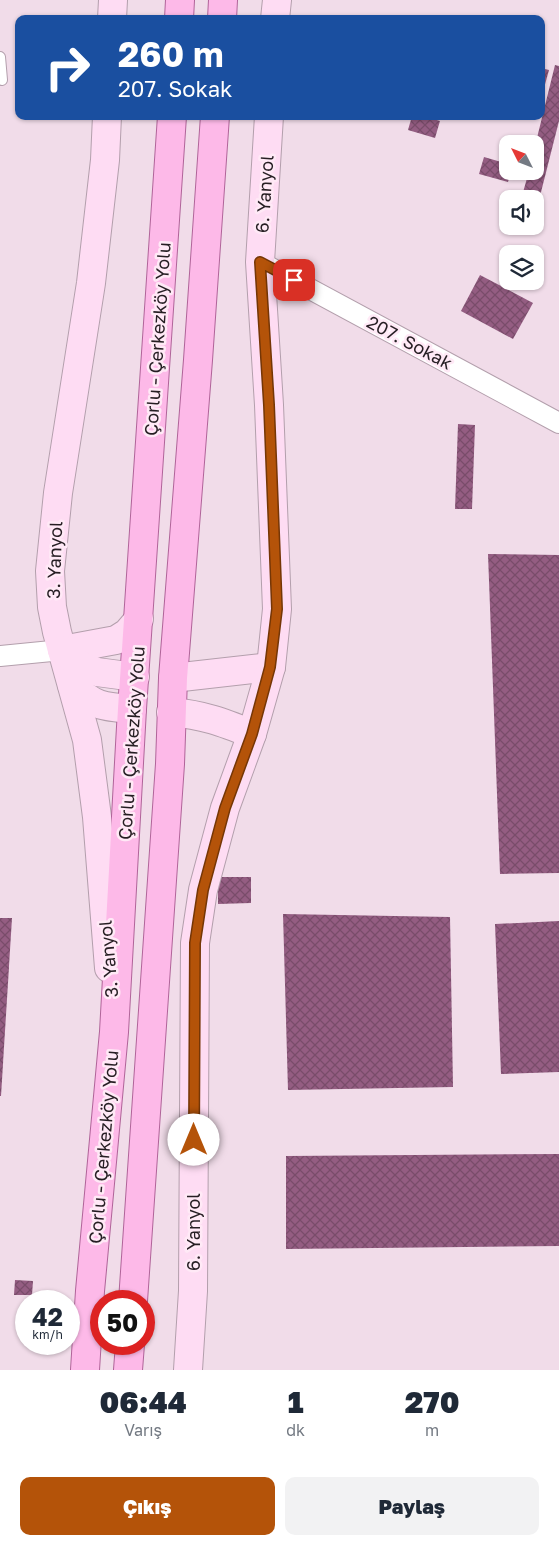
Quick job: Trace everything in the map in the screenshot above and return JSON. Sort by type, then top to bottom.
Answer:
[{"type":"main road","points":[[112,15],[113,0]]},
{"type":"main road","points":[[179,15],[180,0]]},
{"type":"main road","points":[[222,15],[223,0]]},
{"type":"main road","points":[[275,15],[277,0]]},
{"type":"main road","name":"3. Yanyol","points":[[108,120],[91,283],[58,493],[50,571],[52,607],[57,632],[88,740],[97,817],[114,1032]]},
{"type":"main road","name":"Çorlu - Çerkezköy Yolu","points":[[85,1370],[90,1291],[114,1032],[132,710],[172,120]]},
{"type":"main road","name":"Çorlu - Çerkezköy Yolu","points":[[134,1290],[168,783],[172,678],[199,350],[215,120]]},
{"type":"main road","name":"6. Yanyol","points":[[188,1370],[193,1291],[195,943],[203,890],[225,808],[252,734],[270,667],[277,609],[269,405],[260,262],[269,120]]},
{"type":"main road","points":[[62,650],[116,640],[127,633],[139,619]]},
{"type":"main road","points":[[62,650],[80,665],[97,672],[135,677],[172,678],[270,667]]},
{"type":"main road","points":[[72,685],[84,697],[94,703],[110,708],[196,714],[252,734]]},
{"type":"main road","points":[[128,1370],[129,1355]]},
{"type":"street","name":"207. Sokak","points":[[260,262],[559,422]]},
{"type":"street","points":[[0,656],[62,650]]},
{"type":"lane","points":[[0,57],[2,80]]},
{"type":"building","points":[[555,65],[559,66],[559,121],[542,190],[524,190],[526,180],[544,180],[544,135],[538,135],[541,120],[545,120],[545,106]]},
{"type":"building","points":[[545,69],[549,70],[545,84]]},
{"type":"building","points":[[411,120],[440,121],[435,138],[408,130]]},
{"type":"building","points":[[484,157],[499,161],[499,180],[479,174]]},
{"type":"building","points":[[480,275],[499,285],[499,290],[508,290],[533,303],[513,339],[461,311]]},
{"type":"building","points":[[458,424],[475,425],[472,509],[455,509]]},
{"type":"building","points":[[488,554],[559,555],[559,873],[500,874]]},
{"type":"building","points":[[218,877],[251,877],[251,903],[218,904]]},
{"type":"building","points":[[283,914],[450,917],[453,1087],[288,1090]]},
{"type":"building","points":[[0,918],[12,918],[1,1096],[0,1096]]},
{"type":"building","points":[[559,921],[559,1072],[501,1074],[495,924]]},
{"type":"building","points":[[559,1154],[559,1246],[286,1249],[286,1156]]},
{"type":"building","points":[[15,1280],[33,1281],[32,1290],[15,1290],[14,1295]]},
{"type":"route","points":[[194,1140],[195,943],[203,890],[225,808],[252,734],[270,667],[277,609],[269,405],[260,262],[294,280]]}]
